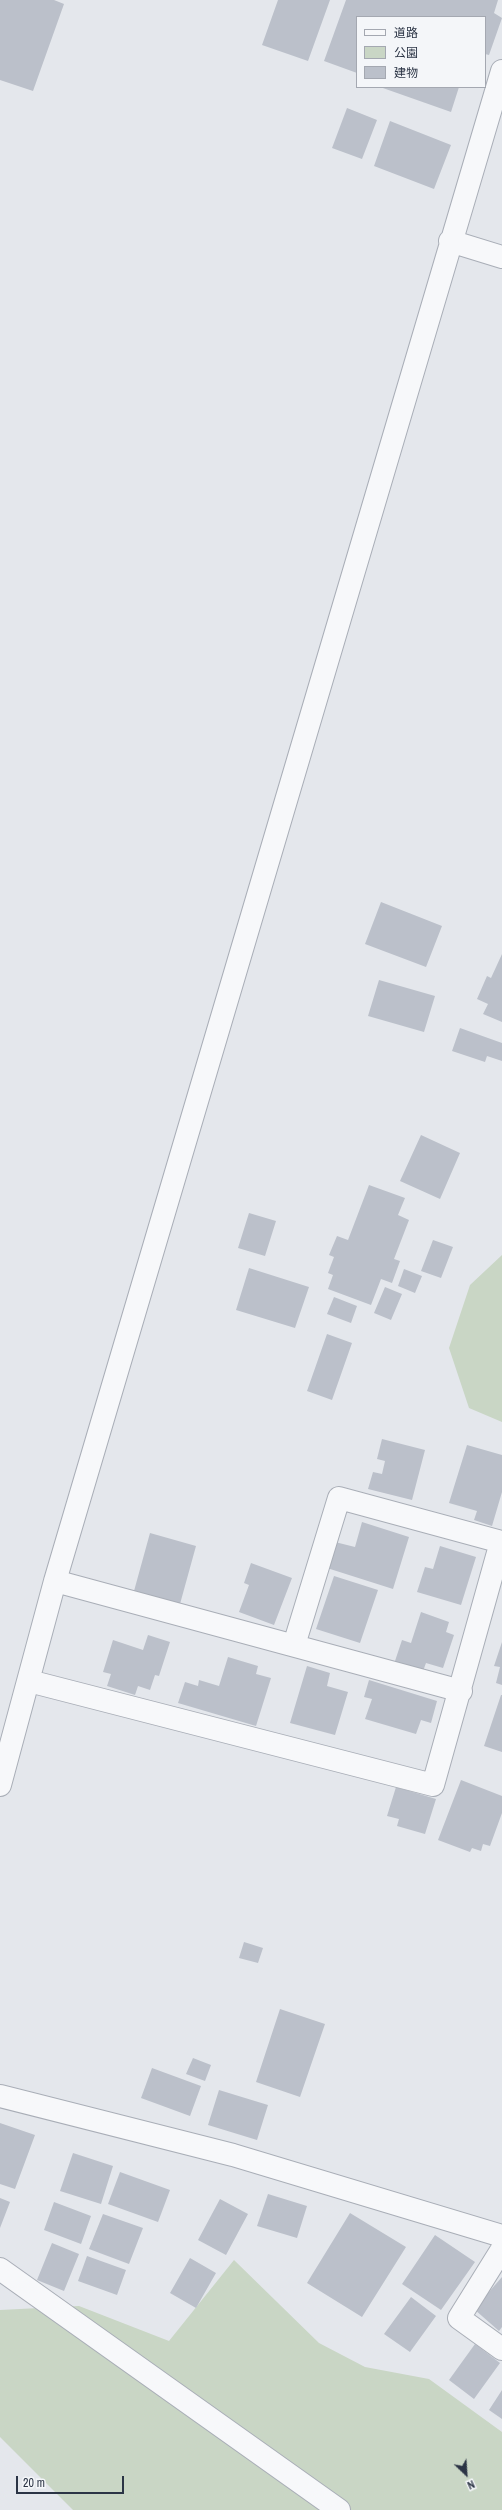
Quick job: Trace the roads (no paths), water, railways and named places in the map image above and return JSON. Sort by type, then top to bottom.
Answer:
[{"type":"street","points":[[0,1785],[55,1581],[450,242],[502,71]]},
{"type":"street","points":[[450,242],[502,257]]},
{"type":"street","points":[[28,1681],[433,1785],[461,1690],[501,1542],[339,1498],[294,1645]]},
{"type":"street","points":[[55,1581],[461,1690]]},
{"type":"street","points":[[0,2096],[240,2157],[502,2236]]},
{"type":"street","points":[[502,2248],[459,2318],[502,2349]]},
{"type":"street","points":[[0,2269],[339,2510]]}]
